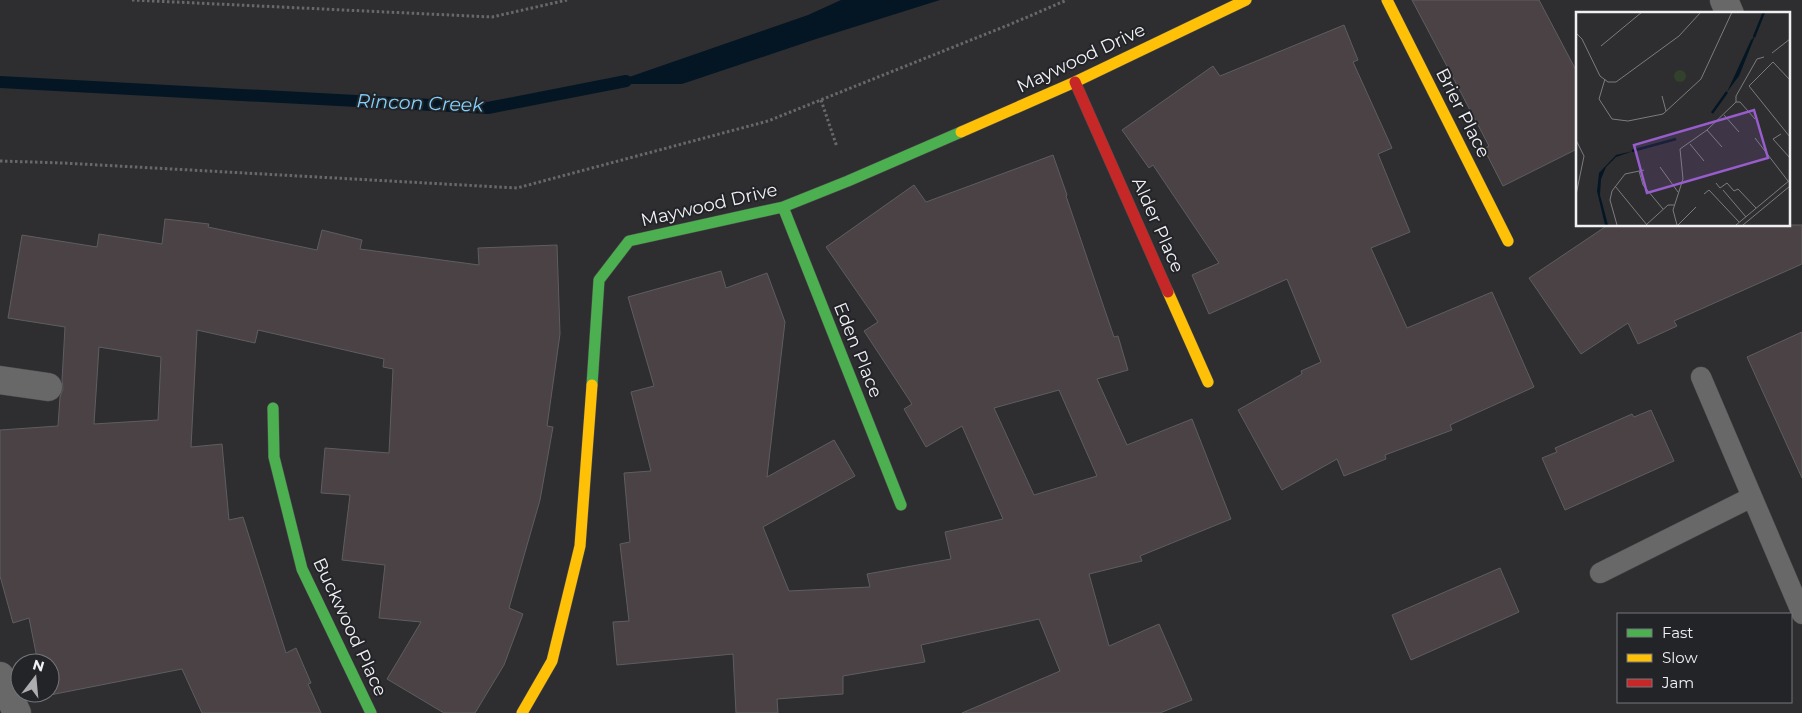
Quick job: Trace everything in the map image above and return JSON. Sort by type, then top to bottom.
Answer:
[{"type":"street","name":"Maywood Drive","points":[[522,713],[552,661],[580,546],[600,280],[629,241],[783,207],[848,181],[1075,82],[1246,0]]},
{"type":"street","name":"Brier Place","points":[[1387,0],[1508,241]]},
{"type":"street","points":[[1724,0],[1729,12]]},
{"type":"street","name":"Alder Place","points":[[1075,82],[1208,382]]},
{"type":"street","name":"Eden Place","points":[[783,207],[901,505]]},
{"type":"street","points":[[0,380],[48,387]]},
{"type":"street","name":"Buckwood Place","points":[[273,408],[274,457],[302,570],[371,713]]},
{"type":"street","points":[[0,676],[17,713]]},
{"type":"lane","points":[[1701,377],[1802,614]]},
{"type":"lane","points":[[1600,573],[1752,497]]},
{"type":"path","points":[[132,0],[492,17],[567,0]]},
{"type":"path","points":[[0,161],[517,188],[768,121],[1067,0]]},
{"type":"path","points":[[821,100],[848,181]]},
{"type":"water","points":[[841,0],[940,0],[682,84],[609,84],[808,15]]},
{"type":"building","points":[[1412,0],[1539,0],[1576,70],[1576,150],[1503,186],[1484,149],[1489,146]]},
{"type":"building","points":[[1344,25],[1358,60],[1353,62],[1392,148],[1378,154],[1410,232],[1371,248],[1407,328],[1492,292],[1534,387],[1450,425],[1452,430],[1385,455],[1386,459],[1344,476],[1337,459],[1282,490],[1238,410],[1302,374],[1301,371],[1321,362],[1287,279],[1209,314],[1192,275],[1219,263],[1153,165],[1149,168],[1122,130],[1213,66],[1220,76]]},
{"type":"building","points":[[1053,155],[1114,337],[1118,336],[1128,370],[1097,379],[1127,445],[1192,419],[1231,519],[1140,556],[1142,561],[1089,574],[1109,646],[1159,624],[1192,700],[1160,713],[962,713],[1060,671],[1039,619],[921,645],[925,662],[843,676],[843,694],[777,699],[778,713],[736,713],[733,654],[617,665],[613,622],[629,621],[620,544],[630,542],[624,473],[651,471],[631,392],[654,386],[628,297],[721,271],[726,288],[767,273],[785,322],[767,477],[834,440],[855,476],[763,527],[789,591],[870,587],[867,574],[951,559],[945,532],[1003,519],[962,426],[926,447],[904,409],[912,404],[864,331],[878,322],[826,247],[914,185],[926,202]],"holes":[[[1059,390],[1097,476],[1034,495],[994,408]]]},
{"type":"building","points":[[165,219],[209,224],[208,227],[317,250],[322,230],[362,240],[360,249],[479,265],[478,248],[557,245],[560,334],[547,426],[553,427],[540,500],[509,608],[523,614],[504,665],[475,713],[444,713],[387,679],[421,622],[379,618],[385,565],[342,560],[350,495],[321,493],[325,448],[389,453],[393,369],[383,367],[384,359],[258,330],[255,343],[197,330],[191,447],[222,444],[229,520],[243,517],[286,653],[296,648],[311,683],[308,684],[321,713],[202,713],[182,669],[60,693],[60,653],[36,653],[29,618],[13,623],[0,576],[0,430],[58,426],[60,397],[63,389],[65,327],[8,318],[22,235],[97,247],[99,234],[162,244]],"holes":[[[99,347],[161,357],[158,420],[94,424]]]},
{"type":"building","points":[[1802,225],[1802,264],[1674,321],[1677,326],[1638,344],[1628,323],[1581,354],[1529,278],[1607,226]]},
{"type":"building","points":[[1802,332],[1802,478],[1747,357]]},
{"type":"building","points":[[1651,410],[1674,461],[1565,510],[1542,458],[1557,452],[1555,448],[1632,414],[1634,417]]},
{"type":"building","points":[[1500,568],[1519,612],[1411,660],[1392,615]]},
{"type":"waterway","name":"Rincon Creek","points":[[0,82],[488,108],[626,81]]},
{"type":"traffic: fast","points":[[592,385],[599,280],[629,241],[783,207],[961,132]]},
{"type":"traffic: fast","points":[[783,207],[901,505]]},
{"type":"traffic: fast","points":[[273,408],[274,457],[302,569],[371,713]]},
{"type":"traffic: slow","points":[[961,132],[1075,82],[1246,0]]},
{"type":"traffic: slow","points":[[1387,0],[1508,241]]},
{"type":"traffic: slow","points":[[1168,292],[1208,382]]},
{"type":"traffic: slow","points":[[522,713],[552,661],[580,546],[592,385]]},
{"type":"traffic: jam","points":[[1075,82],[1168,292]]}]
